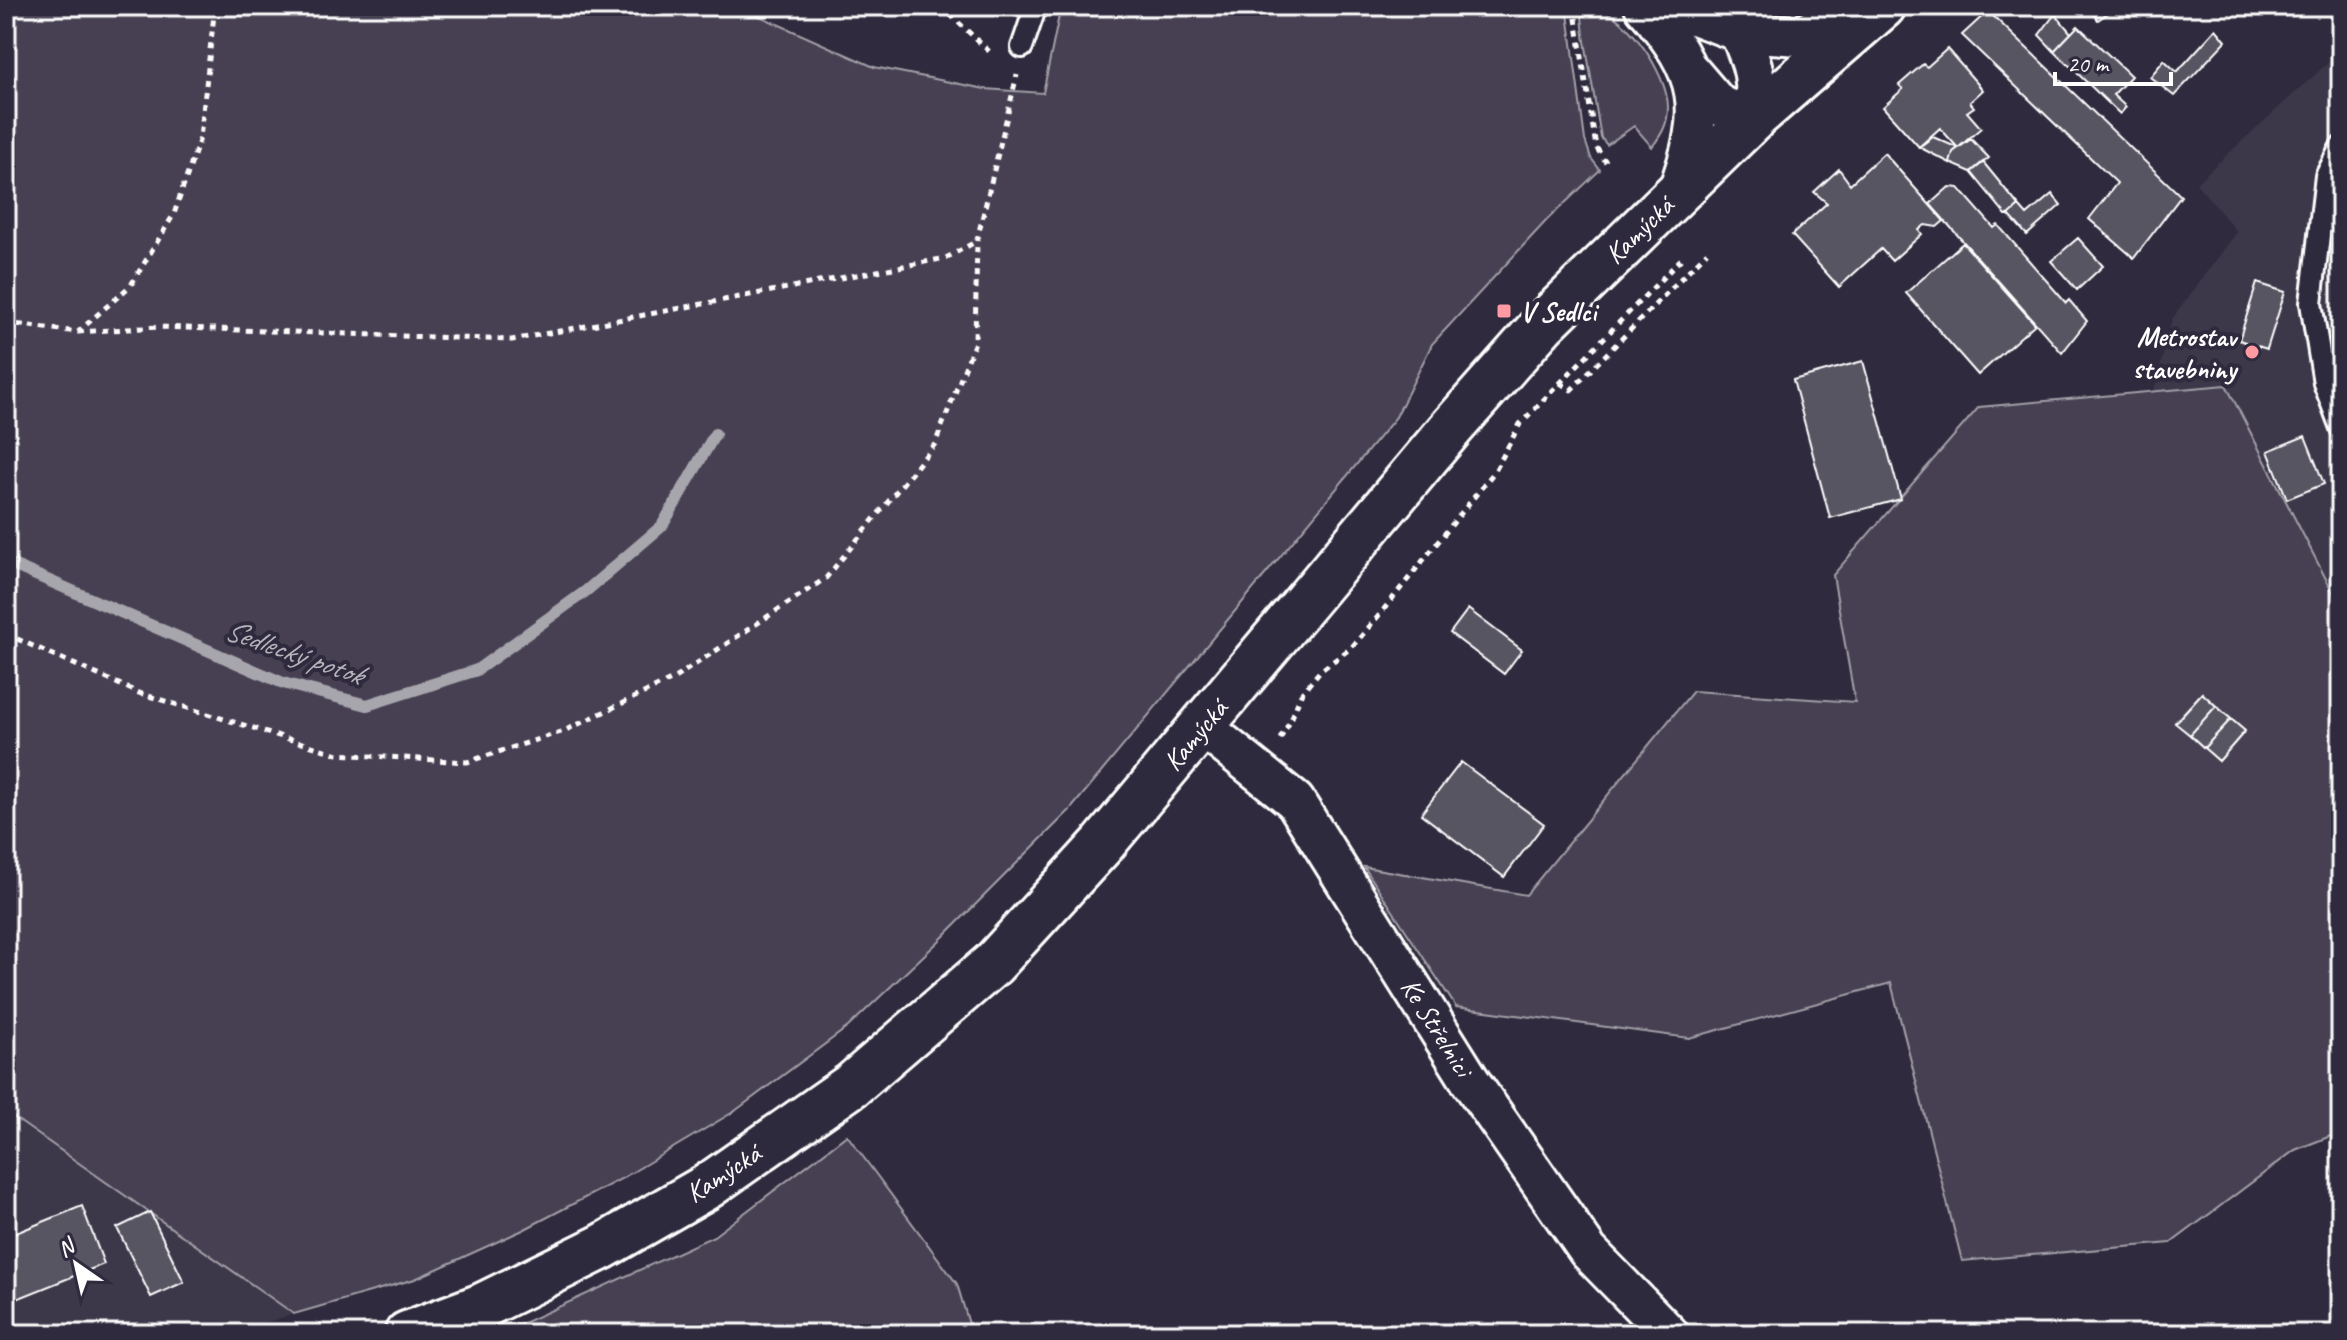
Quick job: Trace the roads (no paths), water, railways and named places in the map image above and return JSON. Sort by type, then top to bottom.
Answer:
[{"type":"main road","name":"Kamýcká","points":[[407,1334],[482,1306],[602,1247],[708,1186],[852,1085],[993,964],[1102,845],[1452,427],[1544,323],[1755,117],[1883,6]]},
{"type":"street","points":[[1644,6],[1668,34],[1690,71],[1720,106],[1755,117],[1757,79],[1739,32]]},
{"type":"street","points":[[1670,6],[1739,32],[1800,36],[1858,6]]},
{"type":"street","points":[[1677,193],[1691,155],[1697,114],[1690,71]]},
{"type":"street","name":"Ke Střelnici","points":[[1203,727],[1295,801],[1471,1082],[1588,1251],[1669,1334]]},
{"type":"lane","points":[[1022,47],[1036,6]]},
{"type":"lane","points":[[2341,147],[2326,176],[2311,303],[2324,383],[2341,428]]},
{"type":"waterway","name":"Sedlecký potok","points":[[6,562],[283,683],[367,705],[477,670],[586,591],[662,526],[715,434]]},
{"type":"place","name":"V Sedlci","points":[[1504,311]]},
{"type":"place","name":"Metrostav stavebniny","points":[[2252,352]]}]
